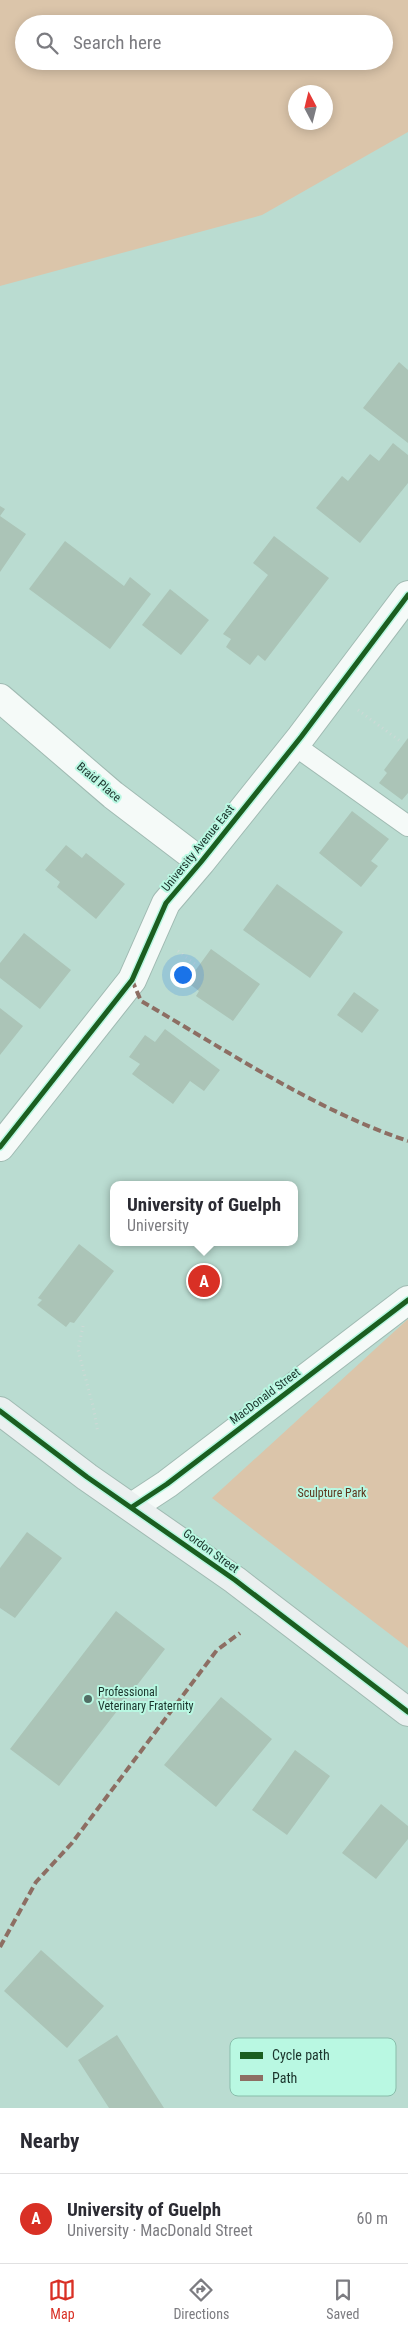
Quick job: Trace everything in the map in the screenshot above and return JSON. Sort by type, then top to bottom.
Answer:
[{"type":"main road","name":"Gordon Street","points":[[0,1411],[235,1580],[408,1712]]},
{"type":"street","name":"University Avenue East","points":[[0,1147],[132,980],[166,903],[294,745],[408,594]]},
{"type":"street","name":"Braid Place","points":[[0,698],[113,795],[201,862]]},
{"type":"street","name":"MacDonald Street","points":[[132,1507],[167,1484],[408,1300]]},
{"type":"lane","points":[[294,745],[408,826]]},
{"type":"path","points":[[334,692],[400,741]]},
{"type":"path","points":[[178,952],[195,964]]},
{"type":"path","points":[[82,1326],[78,1350],[91,1397],[98,1433]]},
{"type":"green space","points":[[0,0],[408,0],[408,132],[262,215],[0,286]]},
{"type":"green space","name":"Sculpture Park","points":[[408,1319],[408,1648],[212,1498]]},
{"type":"building","points":[[399,362],[408,370],[408,443],[363,408]]},
{"type":"building","points":[[393,443],[408,455],[408,483],[360,543],[316,508],[342,476],[348,481],[370,454],[379,461]]},
{"type":"building","points":[[0,506],[5,509],[0,516]]},
{"type":"building","points":[[0,516],[26,534],[0,572]]},
{"type":"building","points":[[274,536],[329,578],[265,661],[258,655],[250,665],[226,647],[231,639],[223,634],[268,575],[253,563]]},
{"type":"building","points":[[65,541],[124,586],[130,577],[151,594],[110,649],[29,589]]},
{"type":"building","points":[[170,589],[209,620],[181,655],[142,625]]},
{"type":"building","points":[[408,738],[408,793],[402,800],[379,783],[387,773],[384,770]]},
{"type":"building","points":[[352,811],[389,839],[371,861],[378,866],[361,887],[319,853]]},
{"type":"building","points":[[66,845],[82,858],[86,853],[125,884],[96,919],[57,887],[60,882],[45,870]]},
{"type":"building","points":[[277,884],[343,932],[310,978],[243,930]]},
{"type":"building","points":[[24,933],[71,970],[40,1009],[0,978],[0,963]]},
{"type":"building","points":[[211,949],[260,984],[233,1021],[196,996],[199,991],[187,982]]},
{"type":"building","points":[[354,992],[379,1010],[362,1033],[337,1015]]},
{"type":"building","points":[[0,1008],[23,1026],[0,1055]]},
{"type":"building","points":[[165,1029],[220,1070],[204,1091],[190,1081],[173,1104],[132,1074],[140,1064],[129,1057],[145,1035],[155,1042]]},
{"type":"building","points":[[79,1244],[114,1271],[74,1323],[70,1322],[66,1327],[37,1305],[42,1300],[38,1298]]},
{"type":"building","points":[[27,1532],[62,1558],[15,1618],[0,1608],[0,1568]]},
{"type":"building","name":"Professional Veterinary Fraternity","points":[[116,1611],[165,1649],[59,1786],[10,1749]]},
{"type":"building","points":[[221,1697],[272,1739],[216,1807],[164,1765]]},
{"type":"building","points":[[295,1750],[330,1776],[287,1835],[252,1810]]},
{"type":"building","points":[[381,1804],[408,1826],[408,1839],[376,1879],[342,1853]]},
{"type":"building","points":[[41,1950],[104,2006],[67,2048],[4,1991]]},
{"type":"building","points":[[117,2035],[164,2108],[109,2108],[78,2060]]},
{"type":"marked path","points":[[132,980],[141,1001],[238,1059],[339,1113],[408,1141]]},
{"type":"marked path","points":[[0,1947],[36,1882],[72,1843],[217,1650],[240,1633]]},
{"type":"cycle path","points":[[0,1147],[132,980],[166,903],[301,737],[408,595]]},
{"type":"cycle path","points":[[132,1507],[167,1484],[408,1300]]},
{"type":"cycle path","points":[[0,1411],[87,1477],[235,1580],[408,1712]]},
{"type":"place","name":"University of Guelph","points":[[204,1281]]},
{"type":"place","name":"Professional Veterinary Fraternity","points":[[88,1699]]}]
